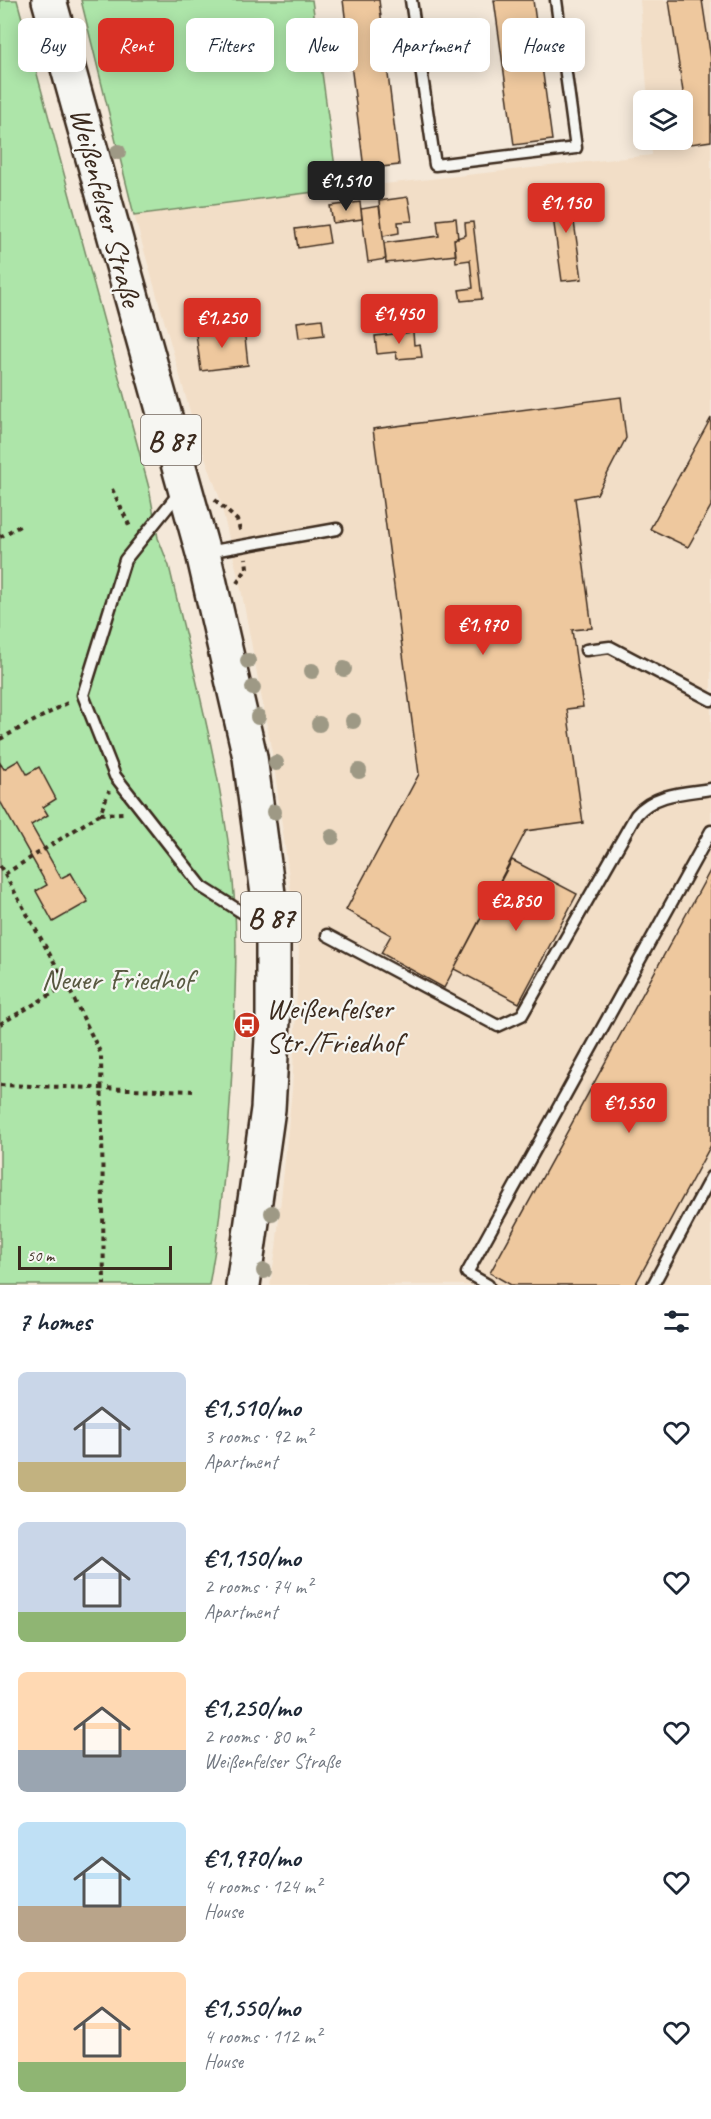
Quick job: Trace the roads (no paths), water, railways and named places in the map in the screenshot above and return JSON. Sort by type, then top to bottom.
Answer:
[{"type":"main road","name":"Weißenfelser Straße","points":[[49,0],[203,553]]},
{"type":"main road","name":"B 87","points":[[203,553],[250,758],[273,932],[273,1020],[268,1108],[243,1285]]},
{"type":"lane","points":[[411,0],[435,165],[576,148],[556,0]]},
{"type":"lane","points":[[185,487],[125,560],[83,695],[115,776],[202,887],[273,932]]},
{"type":"lane","points":[[203,553],[337,529]]},
{"type":"lane","points":[[586,650],[610,647],[711,699]]},
{"type":"lane","points":[[327,935],[498,1026],[522,1016],[636,815],[644,805],[656,798],[711,789]]},
{"type":"lane","points":[[488,1285],[467,1273],[711,831]]},
{"type":"lane","points":[[653,1285],[711,1177]]},
{"type":"place","name":"Weißenfelser Str./Friedhof","points":[[247,1025]]},
{"type":"park label","name":"Neuer Friedhof","points":[[117,979]]}]
